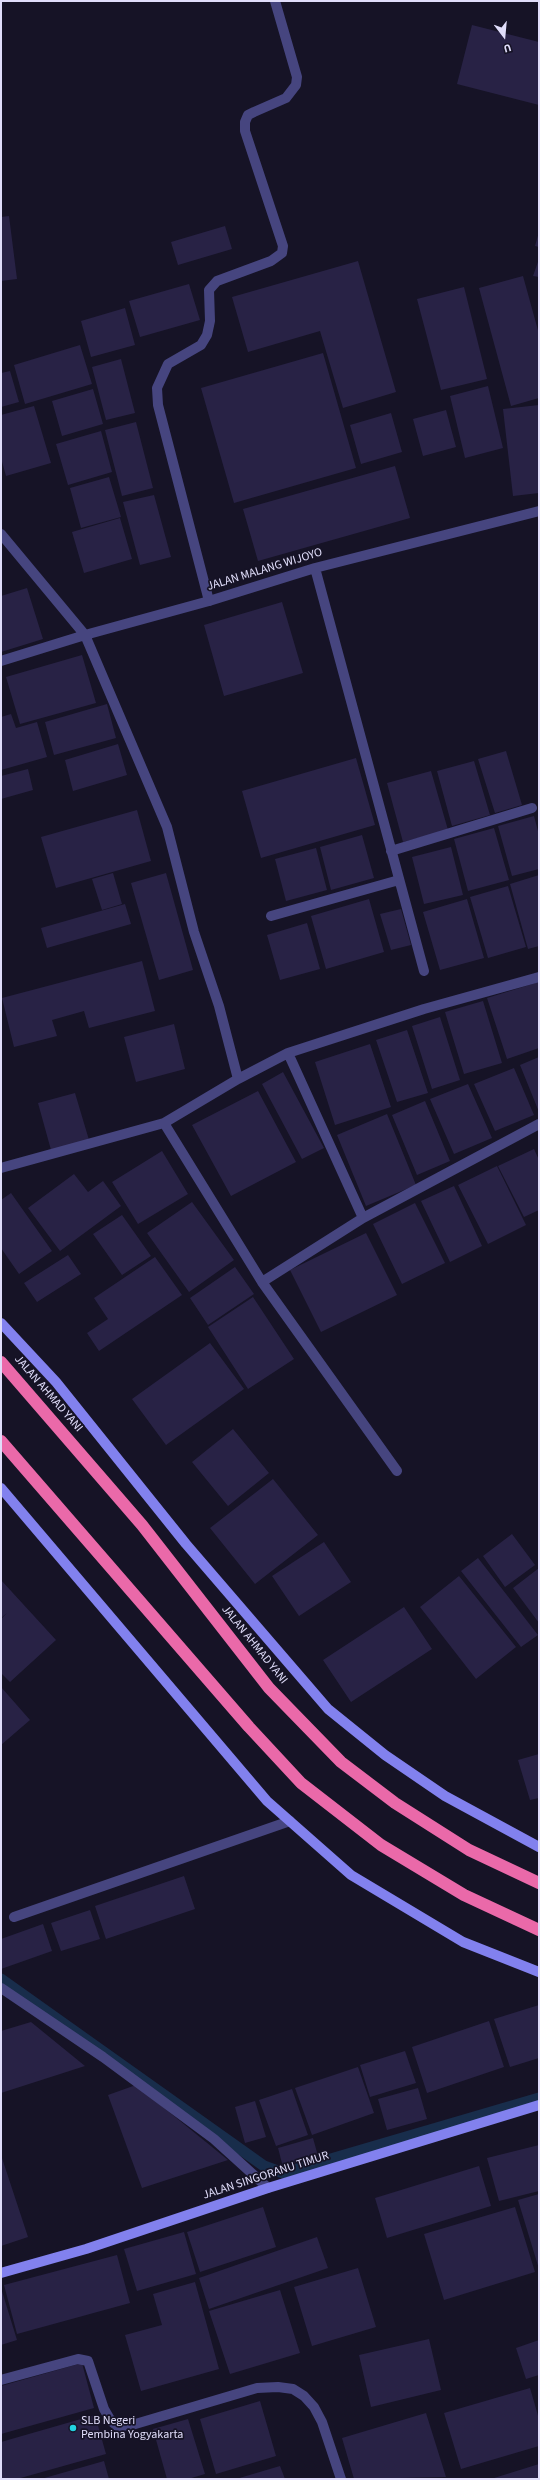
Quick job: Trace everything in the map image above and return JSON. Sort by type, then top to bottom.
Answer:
[{"type":"highway","name":"JALAN AHMAD YANI","points":[[1,1362],[142,1525],[269,1688],[341,1762],[395,1803],[469,1850],[539,1882]]},
{"type":"highway","points":[[1,1441],[249,1727],[301,1784],[381,1845],[464,1895],[539,1930]]},
{"type":"street","points":[[209,601],[158,405],[157,388],[168,364],[201,345],[207,336],[210,321],[209,290],[217,281],[271,261],[282,253],[283,246],[245,131],[245,122],[248,115],[286,98],[296,85],[296,77],[276,1]]},
{"type":"street","name":"JALAN MALANG WIJOYO","points":[[1,661],[85,635],[209,601],[315,568],[419,543],[539,511]]},
{"type":"street","points":[[1,534],[85,635],[167,827],[194,932],[219,1006],[238,1079]]},
{"type":"street","points":[[315,568],[424,971]]},
{"type":"street","points":[[391,851],[532,808]]},
{"type":"street","points":[[271,916],[400,880]]},
{"type":"street","points":[[1,1168],[164,1123],[238,1079],[288,1053],[424,1009],[539,977]]},
{"type":"street","points":[[288,1053],[363,1218]]},
{"type":"street","points":[[164,1123],[262,1282],[397,1471]]},
{"type":"street","points":[[262,1282],[363,1218],[539,1124]]},
{"type":"street","points":[[1,1323],[56,1382],[186,1544],[328,1710],[385,1755],[445,1796],[539,1847]]},
{"type":"street","points":[[1,1488],[267,1801],[351,1875],[463,1942],[539,1972]]},
{"type":"street","points":[[14,1917],[290,1821]]},
{"type":"street","points":[[1,1988],[103,2057],[207,2134],[268,2188]]},
{"type":"street","name":"JALAN SINGORANU TIMUR","points":[[1,2274],[86,2249],[268,2188],[539,2105]]},
{"type":"street","points":[[1,2380],[78,2359],[88,2361],[104,2409],[111,2421],[117,2426],[132,2426],[257,2388],[278,2387],[293,2389],[304,2396],[317,2412],[331,2445],[341,2479]]},
{"type":"building","points":[[472,25],[539,42],[539,105],[457,84]]},
{"type":"building","points":[[9,216],[17,279],[1,281],[1,217]]},
{"type":"building","points":[[225,226],[232,249],[178,265],[171,242]]},
{"type":"building","points":[[539,232],[539,247],[535,246]]},
{"type":"building","points":[[539,259],[539,277],[533,276]]},
{"type":"building","points":[[358,261],[396,392],[343,408],[320,331],[248,352],[232,297]]},
{"type":"building","points":[[523,276],[539,334],[539,398],[511,406],[479,288]]},
{"type":"building","points":[[189,284],[200,320],[140,337],[129,301]]},
{"type":"building","points":[[464,287],[487,379],[441,390],[417,299]]},
{"type":"building","points":[[125,308],[135,345],[91,357],[81,321]]},
{"type":"building","points":[[80,345],[92,384],[25,404],[14,365]]},
{"type":"building","points":[[323,353],[356,468],[234,503],[201,388]]},
{"type":"building","points":[[121,359],[135,413],[106,420],[92,367]]},
{"type":"building","points":[[10,371],[19,402],[1,407],[1,373]]},
{"type":"building","points":[[488,386],[503,448],[465,458],[450,396]]},
{"type":"building","points":[[93,389],[103,424],[62,436],[52,401]]},
{"type":"building","points":[[539,405],[539,493],[513,496],[503,409]]},
{"type":"building","points":[[34,406],[51,463],[6,476],[1,458],[1,415]]},
{"type":"building","points":[[446,410],[456,447],[423,456],[413,419]]},
{"type":"building","points":[[391,413],[402,452],[361,464],[350,425]]},
{"type":"building","points":[[136,422],[153,488],[122,496],[105,430]]},
{"type":"building","points":[[101,431],[112,472],[68,485],[56,444]]},
{"type":"building","points":[[395,466],[410,518],[258,561],[243,509]]},
{"type":"building","points":[[109,477],[121,517],[81,528],[70,488]]},
{"type":"building","points":[[154,495],[171,557],[140,565],[123,502]]},
{"type":"building","points":[[120,518],[132,559],[84,573],[72,532]]},
{"type":"building","points":[[27,588],[43,639],[1,652],[1,596]]},
{"type":"building","points":[[282,602],[303,673],[224,696],[204,625]]},
{"type":"building","points":[[82,655],[96,703],[20,724],[6,677]]},
{"type":"building","points":[[107,704],[116,738],[54,755],[45,722]]},
{"type":"building","points":[[11,714],[16,728],[37,722],[47,757],[1,770],[1,717]]},
{"type":"building","points":[[118,744],[127,775],[73,791],[65,760]]},
{"type":"building","points":[[506,751],[522,805],[495,813],[478,759]]},
{"type":"building","points":[[356,758],[375,825],[261,858],[242,791]]},
{"type":"building","points":[[474,761],[490,815],[452,826],[437,771]]},
{"type":"building","points":[[28,769],[33,790],[1,799],[1,776]]},
{"type":"building","points":[[431,771],[448,830],[403,842],[387,783]]},
{"type":"building","points":[[137,810],[151,861],[56,888],[41,837]]},
{"type":"building","points":[[534,816],[539,835],[539,869],[512,876],[498,826]]},
{"type":"building","points":[[494,828],[509,880],[468,891],[454,839]]},
{"type":"building","points":[[362,835],[374,878],[331,890],[320,847]]},
{"type":"building","points":[[451,847],[463,895],[424,904],[412,857]]},
{"type":"building","points":[[316,848],[327,890],[286,901],[275,859]]},
{"type":"building","points":[[113,873],[122,904],[102,910],[92,879]]},
{"type":"building","points":[[166,873],[193,970],[159,980],[131,883]]},
{"type":"building","points":[[539,875],[539,946],[528,949],[510,884]]},
{"type":"building","points":[[508,886],[526,947],[488,958],[470,897]]},
{"type":"building","points":[[369,899],[384,952],[326,969],[311,916]]},
{"type":"building","points":[[467,899],[484,958],[440,970],[423,912]]},
{"type":"building","points":[[125,904],[131,924],[47,948],[41,928]]},
{"type":"building","points":[[401,909],[411,945],[391,950],[380,914]]},
{"type":"building","points":[[307,923],[320,969],[280,980],[267,935]]},
{"type":"building","points":[[142,961],[155,1011],[89,1028],[84,1011],[52,1020],[57,1036],[14,1047],[2,998]]},
{"type":"building","points":[[539,982],[539,1048],[507,1059],[487,998]]},
{"type":"building","points":[[483,1001],[502,1063],[464,1074],[445,1012]]},
{"type":"building","points":[[440,1017],[460,1080],[432,1089],[412,1026]]},
{"type":"building","points":[[174,1024],[185,1069],[136,1082],[124,1037]]},
{"type":"building","points":[[407,1030],[428,1093],[397,1102],[376,1040]]},
{"type":"building","points":[[370,1044],[391,1107],[335,1125],[315,1062]]},
{"type":"building","points":[[539,1057],[539,1112],[520,1065]]},
{"type":"building","points":[[514,1068],[534,1115],[495,1131],[474,1084]]},
{"type":"building","points":[[283,1072],[324,1148],[302,1159],[262,1084]]},
{"type":"building","points":[[468,1084],[492,1138],[454,1154],[430,1099]]},
{"type":"building","points":[[258,1091],[296,1162],[231,1196],[192,1125]]},
{"type":"building","points":[[75,1093],[89,1140],[51,1150],[38,1103]]},
{"type":"building","points":[[425,1101],[450,1161],[417,1175],[392,1115]]},
{"type":"building","points":[[387,1114],[416,1185],[366,1206],[337,1135]]},
{"type":"building","points":[[534,1149],[539,1160],[539,1210],[524,1217],[498,1166]]},
{"type":"building","points":[[162,1151],[188,1194],[138,1224],[112,1182]]},
{"type":"building","points":[[497,1166],[526,1225],[488,1244],[458,1185]]},
{"type":"building","points":[[74,1174],[88,1192],[103,1181],[121,1206],[60,1251],[28,1208]]},
{"type":"building","points":[[454,1186],[482,1246],[450,1262],[421,1201]]},
{"type":"building","points":[[11,1193],[52,1251],[19,1274],[1,1248],[1,1200]]},
{"type":"building","points":[[192,1202],[234,1260],[189,1292],[147,1233]]},
{"type":"building","points":[[415,1203],[445,1263],[402,1284],[373,1224]]},
{"type":"building","points":[[122,1215],[151,1256],[122,1275],[93,1234]]},
{"type":"building","points":[[366,1233],[397,1295],[321,1332],[290,1270]]},
{"type":"building","points":[[68,1255],[81,1274],[37,1302],[24,1283]]},
{"type":"building","points":[[155,1257],[182,1295],[99,1351],[87,1333],[108,1319],[94,1298]]},
{"type":"building","points":[[235,1267],[254,1294],[208,1325],[190,1298]]},
{"type":"building","points":[[253,1297],[294,1359],[248,1389],[208,1327]]},
{"type":"building","points":[[210,1343],[244,1389],[166,1445],[132,1399]]},
{"type":"building","points":[[233,1429],[269,1473],[228,1506],[192,1462]]},
{"type":"building","points":[[273,1479],[318,1535],[255,1584],[210,1528]]},
{"type":"building","points":[[512,1534],[535,1565],[505,1587],[483,1556]]},
{"type":"building","points":[[324,1542],[351,1582],[299,1616],[272,1576]]},
{"type":"building","points":[[478,1558],[538,1635],[521,1647],[461,1571]]},
{"type":"building","points":[[539,1568],[539,1623],[513,1588]]},
{"type":"building","points":[[459,1576],[516,1647],[476,1679],[420,1607]]},
{"type":"building","points":[[1,1580],[56,1640],[10,1682],[1,1673],[1,1619],[7,1613],[1,1618]]},
{"type":"building","points":[[404,1607],[432,1649],[351,1702],[323,1660]]},
{"type":"building","points":[[1,1687],[30,1720],[1,1745]]},
{"type":"building","points":[[539,1754],[539,1798],[530,1800],[518,1760]]},
{"type":"building","points":[[184,1876],[195,1909],[106,1939],[95,1906]]},
{"type":"building","points":[[90,1910],[100,1939],[61,1951],[51,1923]]},
{"type":"building","points":[[43,1924],[52,1951],[1,1969],[1,1939]]},
{"type":"building","points":[[539,2005],[539,2058],[510,2067],[494,2019]]},
{"type":"building","points":[[489,2021],[504,2067],[427,2093],[412,2047]]},
{"type":"building","points":[[31,2022],[85,2066],[1,2093],[1,2031]]},
{"type":"building","points":[[405,2051],[416,2083],[370,2097],[360,2065]]},
{"type":"building","points":[[358,2067],[374,2113],[312,2135],[295,2088]]},
{"type":"building","points":[[136,2085],[228,2160],[142,2188],[108,2095]]},
{"type":"building","points":[[418,2088],[427,2119],[387,2130],[378,2099]]},
{"type":"building","points":[[292,2089],[308,2135],[276,2146],[259,2100]]},
{"type":"building","points":[[255,2101],[266,2137],[245,2143],[235,2107]]},
{"type":"building","points":[[313,2138],[318,2156],[283,2167],[278,2148]]},
{"type":"building","points":[[539,2145],[539,2191],[499,2201],[487,2158]]},
{"type":"building","points":[[1,2155],[28,2237],[1,2246]]},
{"type":"building","points":[[479,2166],[491,2206],[387,2238],[375,2198]]},
{"type":"building","points":[[539,2194],[539,2269],[518,2200]]},
{"type":"building","points":[[263,2207],[276,2247],[200,2272],[187,2232]]},
{"type":"building","points":[[515,2207],[535,2272],[444,2300],[424,2234]]},
{"type":"building","points":[[184,2232],[196,2274],[137,2291],[124,2249]]},
{"type":"building","points":[[317,2237],[328,2268],[209,2309],[199,2278]]},
{"type":"building","points":[[117,2255],[130,2303],[17,2334],[4,2285]]},
{"type":"building","points":[[358,2268],[376,2327],[312,2346],[294,2287]]},
{"type":"building","points":[[195,2282],[219,2369],[141,2391],[125,2335],[162,2325],[153,2294]]},
{"type":"building","points":[[1,2288],[17,2340],[1,2345]]},
{"type":"building","points":[[280,2290],[300,2353],[230,2374],[209,2311]]},
{"type":"building","points":[[429,2339],[441,2390],[371,2407],[359,2355]]},
{"type":"building","points":[[539,2340],[539,2375],[526,2379],[516,2348]]},
{"type":"building","points":[[82,2363],[94,2408],[1,2434],[1,2386]]},
{"type":"building","points":[[530,2388],[539,2419],[539,2446],[461,2469],[444,2413]]},
{"type":"building","points":[[260,2401],[276,2456],[216,2474],[200,2419]]},
{"type":"building","points":[[426,2413],[446,2477],[354,2479],[342,2438]]},
{"type":"building","points":[[95,2415],[106,2454],[17,2479],[1,2479],[1,2442]]},
{"type":"building","points":[[188,2419],[205,2474],[188,2479],[167,2479],[153,2429]]},
{"type":"building","points":[[104,2461],[109,2479],[41,2479]]},
{"type":"building","points":[[539,2464],[539,2479],[491,2479]]},
{"type":"building","points":[[280,2466],[285,2479],[236,2479]]},
{"type":"waterway","points":[[1,1979],[264,2166],[283,2173],[539,2098]]},
{"type":"place","name":"SLB Negeri Pembina Yogyakarta","points":[[73,2428]]}]
